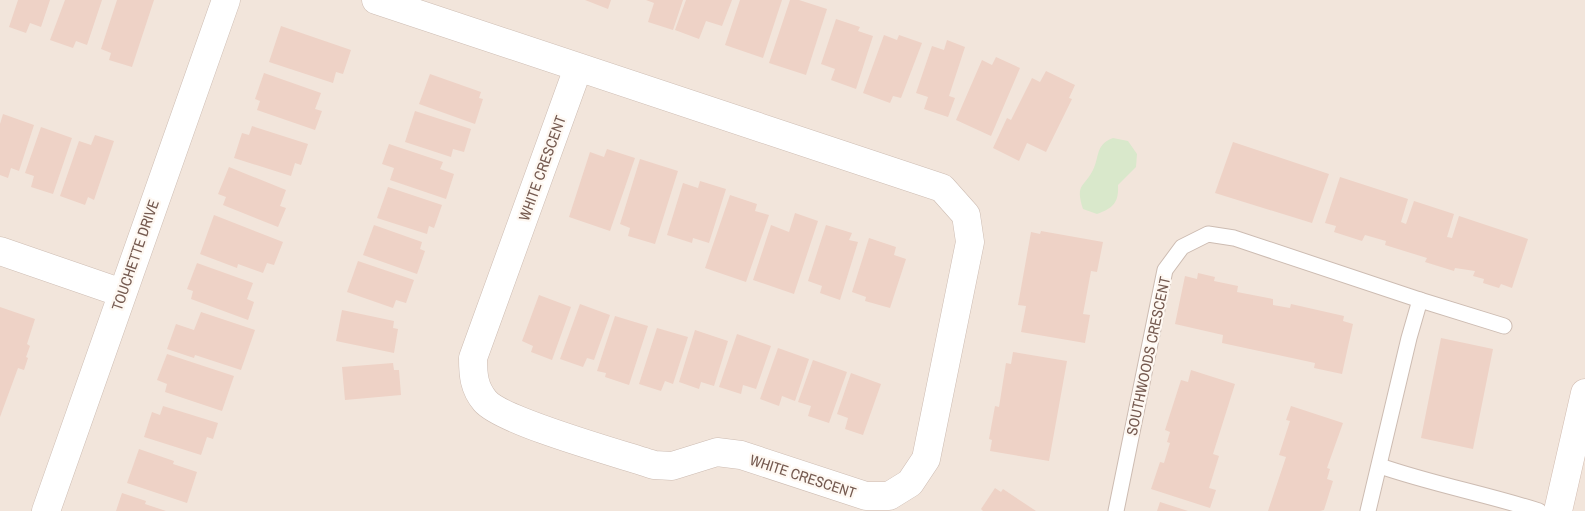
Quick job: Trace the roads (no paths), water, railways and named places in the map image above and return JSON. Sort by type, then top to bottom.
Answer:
[{"type":"street","name":"TOUCHETTE DRIVE","points":[[46,511],[226,0]]},
{"type":"street","name":"WHITE CRESCENT","points":[[376,0],[942,188],[966,214],[970,242],[926,459],[910,483],[889,496],[866,496],[741,455],[717,452],[672,466],[654,465],[510,417],[486,402],[473,381],[473,358],[578,68]]},
{"type":"street","points":[[0,251],[122,293]]},
{"type":"street","points":[[1558,511],[1585,393]]},
{"type":"lane","name":"SOUTHWOODS CRESCENT","points":[[1116,511],[1165,270],[1182,247],[1208,234],[1234,238],[1504,326]]},
{"type":"lane","points":[[1368,511],[1380,466],[1408,338],[1420,300]]},
{"type":"lane","points":[[1380,466],[1415,478],[1500,499],[1539,511]]}]
